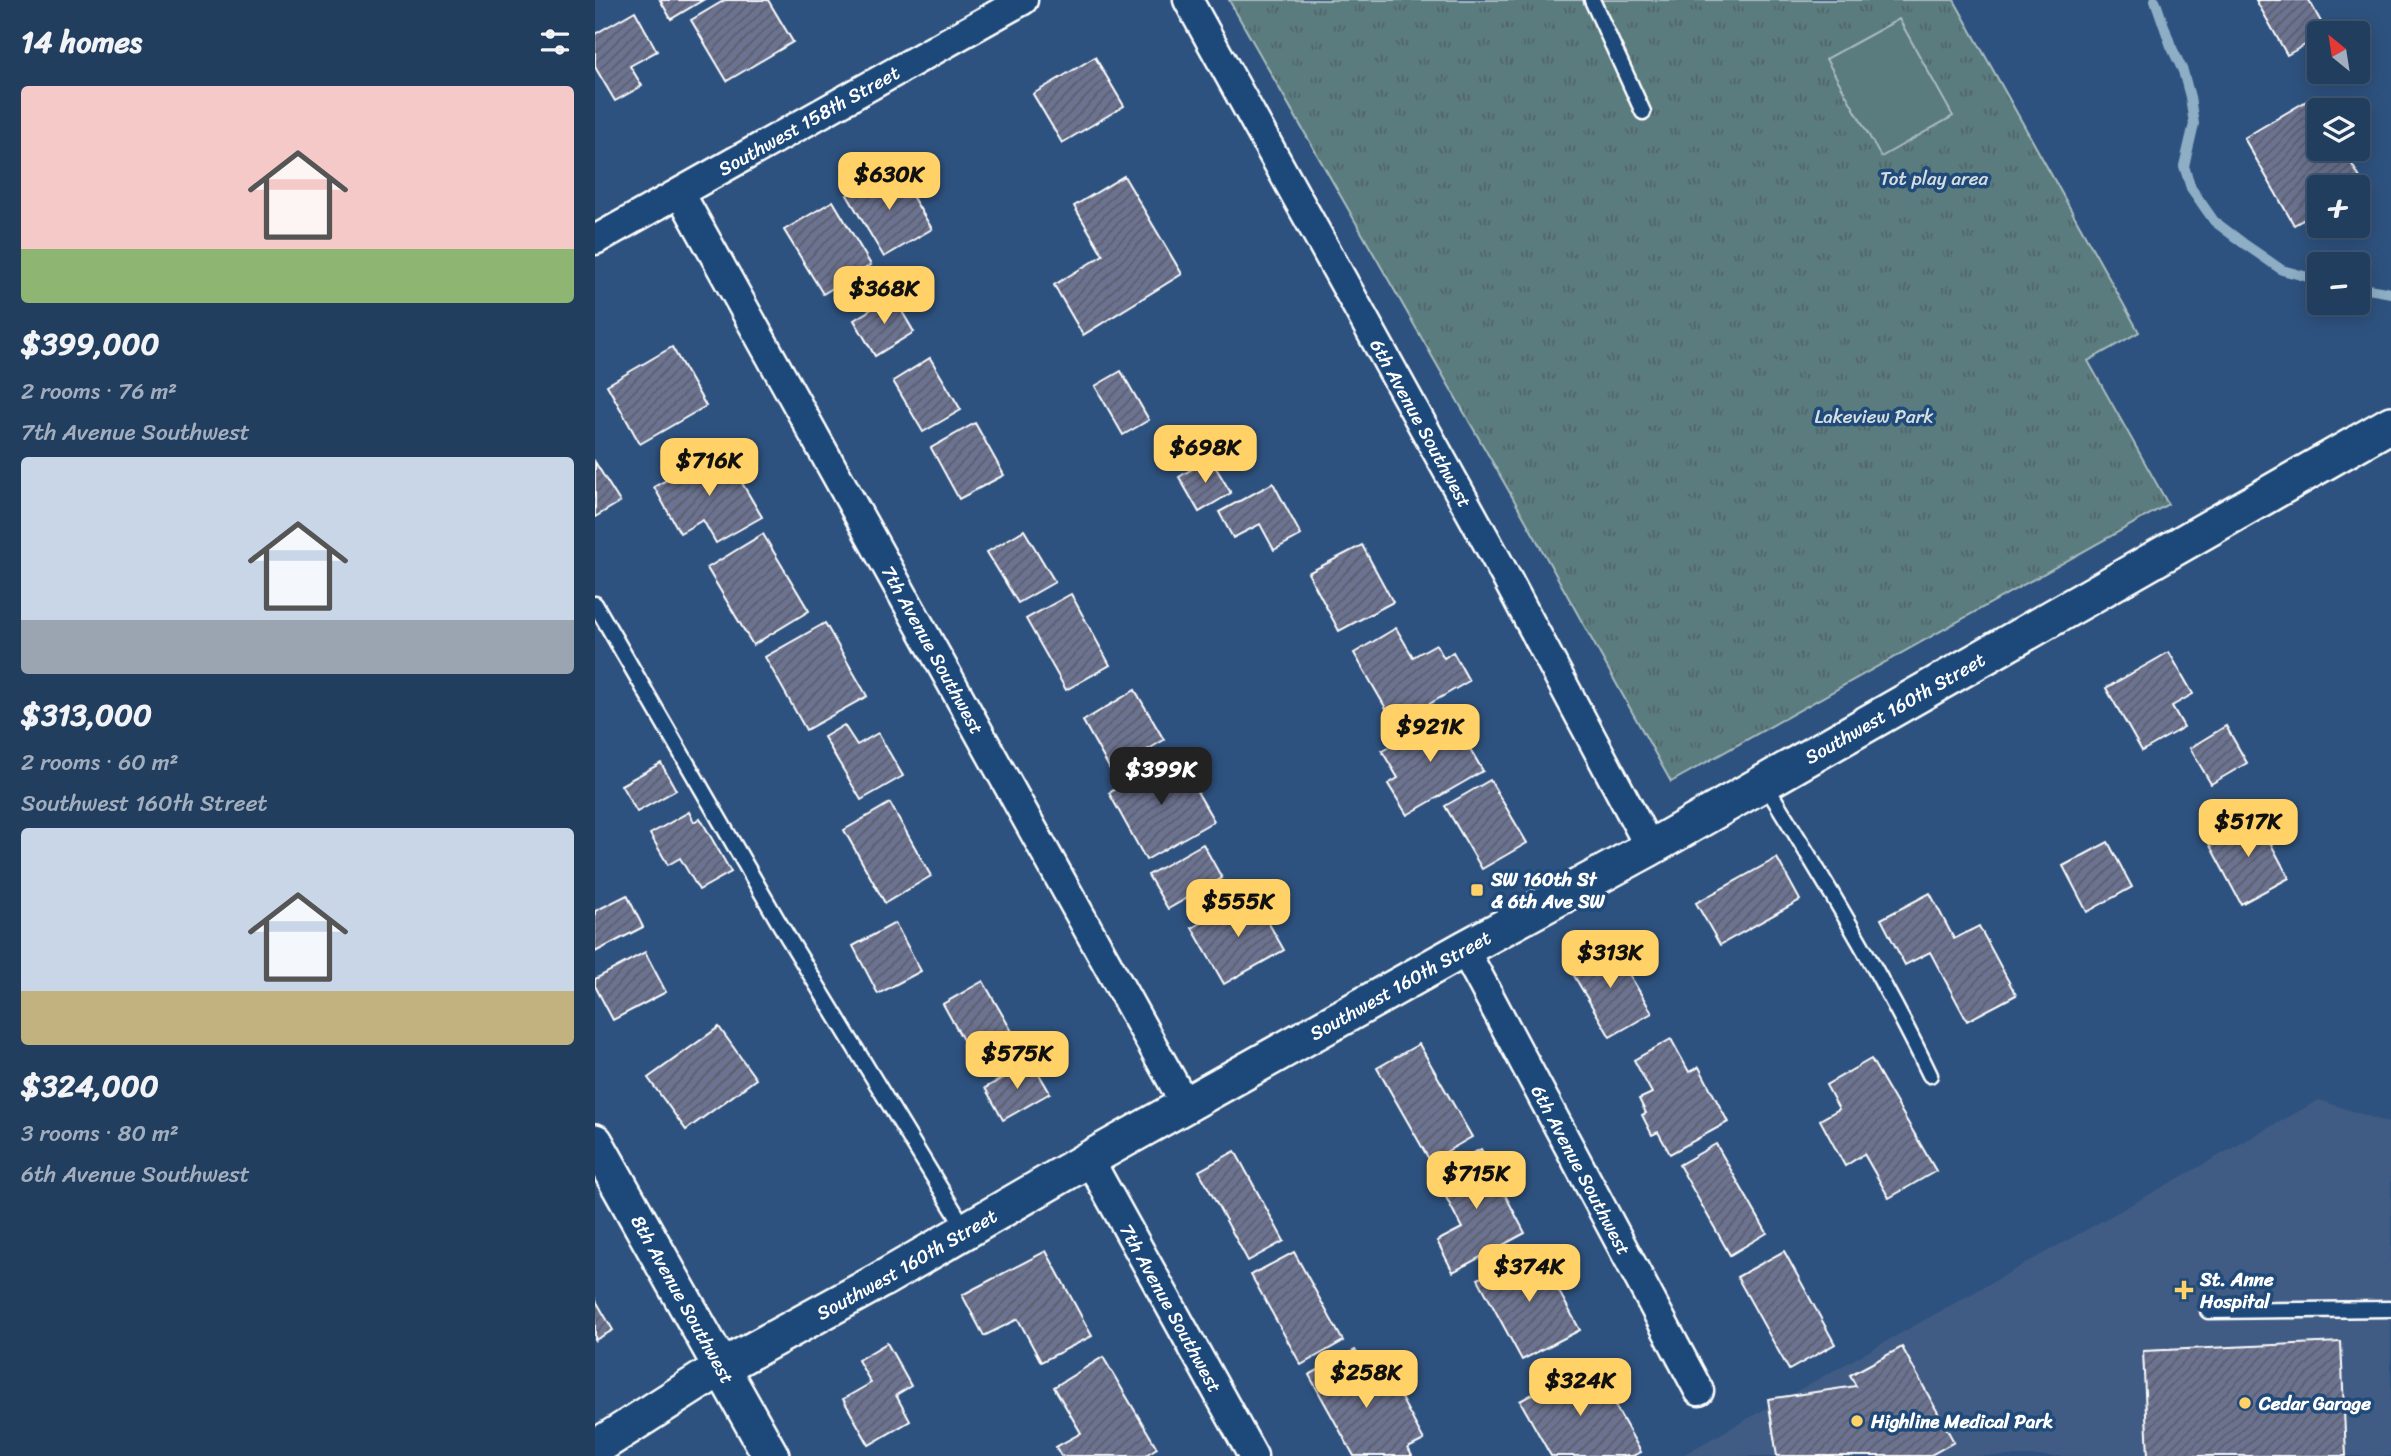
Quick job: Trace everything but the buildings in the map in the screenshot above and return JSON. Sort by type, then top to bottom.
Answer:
[{"type":"street","name":"Southwest 158th Street","points":[[595,240],[1023,0]]},
{"type":"street","name":"6th Avenue Southwest","points":[[1188,0],[1491,550],[1650,848]]},
{"type":"street","name":"7th Avenue Southwest","points":[[680,193],[1186,1106]]},
{"type":"street","name":"Southwest 160th Street","points":[[595,1448],[722,1367],[1464,949],[1650,848],[2391,424]]},
{"type":"street","name":"6th Avenue Southwest","points":[[1464,949],[1699,1391]]},
{"type":"street","name":"8th Avenue Southwest","points":[[595,1142],[771,1456]]},
{"type":"street","name":"7th Avenue Southwest","points":[[1089,1160],[1253,1456]]},
{"type":"lane","points":[[1592,0],[1643,112]]},
{"type":"lane","points":[[595,604],[778,921],[966,1230]]},
{"type":"lane","points":[[1764,782],[1912,1036],[1930,1075]]},
{"type":"lane","points":[[2208,1311],[2391,1309]]},
{"type":"shaded area","name":"St. Anne Hospital","points":[[2319,1100],[2391,1124],[2391,1456],[1681,1456]]},
{"type":"green space","name":"Lakeview Park","points":[[1229,0],[1954,0],[2139,332],[2088,361],[2168,504],[1671,782],[1526,521]]},
{"type":"green space","points":[[1899,19],[1953,116],[1881,157],[1826,59]]},
{"type":"waterway","points":[[2155,0],[2183,71],[2190,97],[2194,124],[2184,166],[2191,188],[2214,221],[2282,270],[2307,277]]},
{"type":"waterway","points":[[2370,289],[2391,293]]},
{"type":"place","name":"SW 160th St & 6th Ave SW","points":[[1477,890]]},
{"type":"place","name":"St. Anne Hospital","points":[[2184,1290]]},
{"type":"place","name":"Cedar Garage","points":[[2245,1403]]},
{"type":"place","name":"Highline Medical Park","points":[[1857,1421]]},
{"type":"park label","name":"Tot play area","points":[[1934,178]]}]
